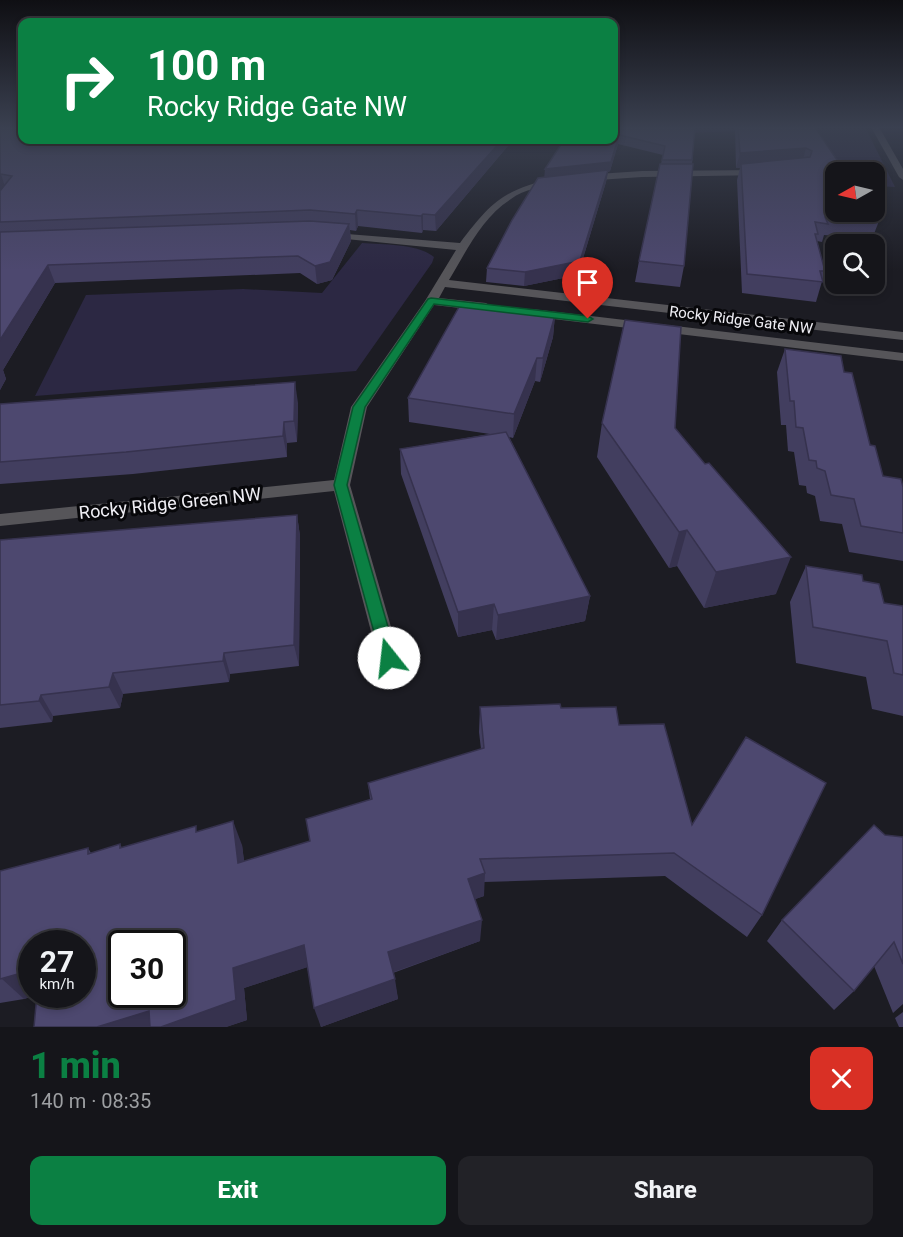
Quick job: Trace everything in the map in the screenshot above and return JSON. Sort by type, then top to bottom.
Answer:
[{"type":"street","points":[[389,658],[341,485],[359,407],[443,283],[463,247],[488,213],[508,196],[536,185],[571,179],[629,175]]},
{"type":"street","points":[[312,232],[463,247]]},
{"type":"street","name":"Rocky Ridge Gate NW","points":[[443,283],[903,336]]},
{"type":"street","name":"Rocky Ridge Gate NW","points":[[431,301],[903,357]]},
{"type":"street","name":"Rocky Ridge Green NW","points":[[0,520],[341,485]]},
{"type":"shaded area","points":[[885,175],[889,175],[895,187],[885,186]]},
{"type":"shaded area","points":[[362,243],[409,247],[427,252],[434,257],[356,371],[35,396],[86,295],[243,289],[322,293]]},
{"type":"building","points":[[6,175],[471,175],[435,215],[423,214],[421,216],[357,210],[355,214],[310,210],[0,222],[0,191],[12,176]]},
{"type":"building","points":[[565,175],[606,175],[580,261],[525,272],[487,268],[512,220],[538,178]]},
{"type":"building","points":[[658,175],[692,175],[684,266],[639,261]]},
{"type":"building","points":[[742,175],[825,175],[825,222],[828,224],[815,222],[818,234],[815,234],[825,271],[820,271],[823,282],[747,274]]},
{"type":"building","points":[[310,221],[349,224],[330,262],[315,266],[298,256],[48,265],[0,340],[0,232]]},
{"type":"building","points":[[464,303],[555,315],[543,358],[537,358],[514,414],[408,398],[459,307],[462,307]]},
{"type":"building","points":[[625,320],[681,327],[675,428],[705,464],[709,463],[791,557],[716,572],[687,530],[679,532],[602,423]]},
{"type":"building","points":[[785,349],[841,356],[844,372],[852,373],[870,445],[875,446],[883,476],[901,479],[903,533],[861,526],[854,499],[831,495],[825,471],[817,468],[816,461],[809,460],[803,428],[796,427],[794,401],[790,401]]},
{"type":"building","points":[[295,382],[294,421],[284,422],[283,436],[0,462],[0,404]]},
{"type":"building","points":[[506,432],[590,596],[498,615],[494,604],[458,612],[400,449]]},
{"type":"building","points":[[297,515],[294,645],[224,653],[223,661],[113,673],[109,687],[41,695],[39,701],[0,705],[0,540]]},
{"type":"building","points":[[806,566],[862,575],[863,581],[879,584],[884,603],[903,606],[903,675],[894,673],[887,641],[813,627]]},
{"type":"building","points":[[560,704],[561,708],[616,707],[619,725],[664,724],[692,825],[746,737],[826,783],[762,915],[674,853],[480,859],[485,873],[468,879],[482,920],[388,952],[395,979],[314,1008],[304,945],[233,968],[236,1000],[161,1027],[150,1027],[149,1011],[97,1027],[34,1027],[36,1008],[96,1008],[96,930],[18,930],[18,974],[0,979],[0,871],[88,848],[88,854],[120,844],[120,848],[196,826],[196,832],[233,821],[238,863],[310,841],[306,819],[372,799],[368,783],[484,748],[480,707]]},
{"type":"building","points":[[874,825],[885,835],[903,837],[903,964],[894,942],[854,991],[782,920]]},
{"type":"route","points":[[389,658],[341,485],[359,407],[431,301],[588,319]]}]
